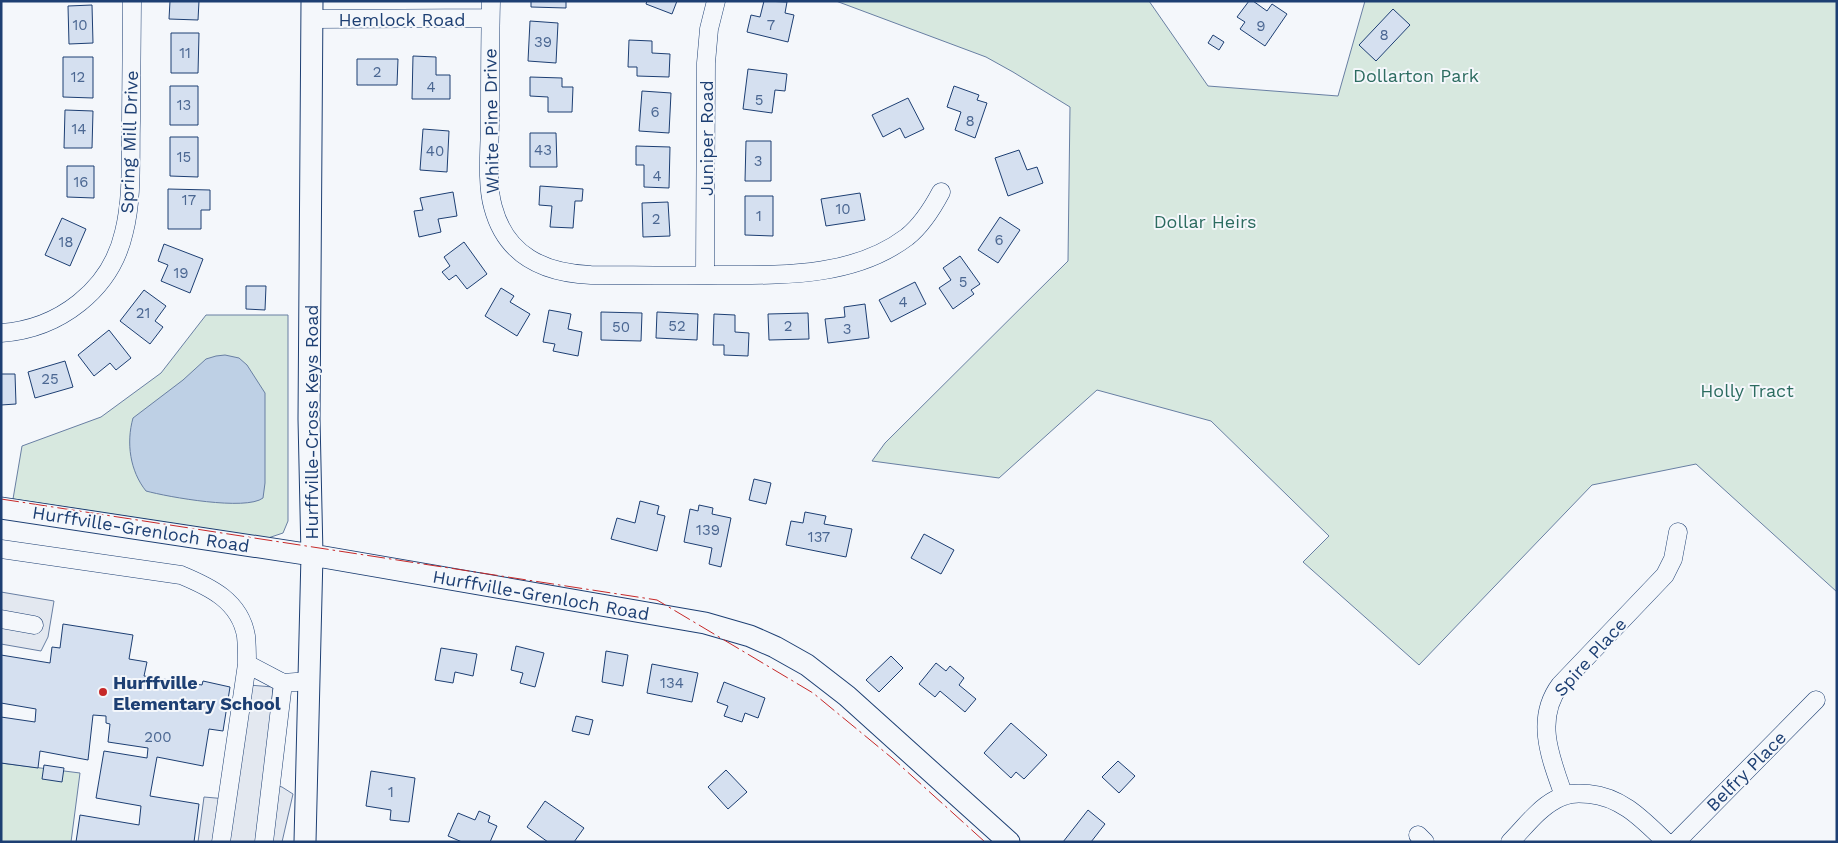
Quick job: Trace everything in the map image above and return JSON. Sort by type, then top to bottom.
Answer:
[{"type":"main road","name":"Hurffville-Cross Keys Road","points":[[305,842],[312,555],[309,419],[312,10]]},
{"type":"main road","name":"Hurffville-Grenloch Road","points":[[1,508],[312,555],[705,623],[750,636],[775,647],[806,665],[847,696],[1009,842]]},
{"type":"street","name":"Spring Mill Drive","points":[[1,333],[32,328],[48,323],[76,305],[100,282],[118,250],[124,233],[129,200],[132,1]]},
{"type":"street","name":"Juniper Road","points":[[705,275],[706,64],[709,29],[716,1]]},
{"type":"street","name":"Hemlock Road","points":[[312,10],[491,10]]},
{"type":"street","name":"White Pine Drive","points":[[491,10],[491,193],[497,218],[516,248],[532,261],[544,267],[565,273],[591,275],[796,274],[833,268],[866,259],[907,237],[930,212],[941,192]]},
{"type":"street","name":"Spire Place","points":[[1564,796],[1551,758],[1546,732],[1547,712],[1553,695],[1665,575],[1673,559],[1678,532]]},
{"type":"street","points":[[1,549],[181,575],[209,586],[231,604],[239,617],[246,636],[247,664],[221,842]]},
{"type":"street","points":[[1,619],[34,625]]},
{"type":"street","points":[[247,664],[282,683],[308,680]]},
{"type":"street","points":[[264,842],[282,683]]},
{"type":"street","name":"Belfry Place","points":[[1676,842],[1816,700]]},
{"type":"street","points":[[1510,842],[1542,809],[1571,793],[1588,794],[1616,800],[1640,817],[1666,842]]},
{"type":"green space","points":[[836,1],[1149,1],[1208,86],[1338,96],[1365,1],[1837,1],[1837,592],[1696,464],[1592,485],[1419,665],[1303,562],[1329,536],[1211,421],[1097,390],[999,478],[872,461],[885,443],[1068,261],[1070,107],[986,57]]},
{"type":"green space","points":[[206,315],[288,315],[288,521],[283,533],[268,538],[13,499],[22,446],[101,417],[161,373]]},
{"type":"green space","points":[[1,763],[80,773],[71,842],[1,842]]},
{"type":"shaded area","points":[[1,592],[54,601],[48,637],[41,651],[1,644]]},
{"type":"shaded area","points":[[237,684],[273,687],[265,782],[282,787],[293,794],[282,842],[198,842],[204,797],[227,799]]},
{"type":"water","points":[[225,355],[239,358],[247,365],[265,393],[265,483],[263,498],[254,502],[241,503],[206,502],[146,491],[136,475],[131,456],[130,437],[133,418],[183,380],[206,359]]},
{"type":"building","points":[[170,1],[199,1],[198,20],[169,19]]},
{"type":"building","points":[[531,1],[566,1],[566,8],[531,7]]},
{"type":"building","points":[[647,1],[677,1],[672,14],[646,4]]},
{"type":"building","points":[[764,1],[787,2],[785,13],[794,15],[788,42],[747,32],[751,15],[760,17]]},
{"type":"building","points":[[1249,1],[1253,1],[1267,11],[1272,4],[1287,14],[1265,46],[1240,29],[1245,22],[1237,17]]},
{"type":"building","points":[[92,5],[93,43],[69,44],[68,6]]},
{"type":"building","points":[[1393,9],[1410,25],[1376,61],[1359,45]]},
{"type":"building","points":[[530,21],[558,23],[556,63],[528,61]]},
{"type":"building","points":[[171,33],[199,33],[198,73],[171,73]]},
{"type":"building","points":[[1213,35],[1224,42],[1219,50],[1208,43]]},
{"type":"building","points":[[629,40],[652,41],[652,53],[670,54],[669,77],[637,76],[637,67],[628,67]]},
{"type":"building","points":[[413,56],[436,57],[436,75],[450,75],[450,99],[412,99]]},
{"type":"building","points":[[63,57],[93,57],[93,98],[63,97]]},
{"type":"building","points":[[357,59],[398,59],[397,85],[357,85]]},
{"type":"building","points":[[748,69],[787,74],[785,91],[775,90],[772,113],[743,109]]},
{"type":"building","points":[[530,77],[562,78],[562,87],[573,87],[572,112],[548,112],[548,97],[530,96]]},
{"type":"building","points":[[170,86],[198,86],[198,125],[170,125]]},
{"type":"building","points":[[954,86],[979,95],[977,100],[987,103],[975,138],[955,130],[961,112],[947,107]]},
{"type":"building","points":[[642,91],[671,93],[669,133],[639,131]]},
{"type":"building","points":[[908,98],[924,129],[905,138],[900,128],[883,137],[872,115]]},
{"type":"building","points":[[65,110],[93,111],[92,148],[64,148]]},
{"type":"building","points":[[423,129],[449,131],[447,172],[420,170]]},
{"type":"building","points":[[530,133],[556,133],[557,167],[530,167]]},
{"type":"building","points":[[170,137],[198,137],[198,177],[170,176]]},
{"type":"building","points":[[746,141],[771,141],[771,181],[745,181]]},
{"type":"building","points":[[636,146],[670,147],[669,188],[644,187],[644,165],[636,165]]},
{"type":"building","points":[[1019,150],[1027,170],[1037,167],[1043,183],[1008,196],[995,158]]},
{"type":"building","points":[[67,166],[94,166],[94,198],[67,197]]},
{"type":"building","points":[[540,186],[583,189],[582,201],[575,201],[573,228],[550,227],[552,206],[539,205]]},
{"type":"building","points":[[168,189],[210,190],[210,210],[201,210],[201,229],[168,229]]},
{"type":"building","points":[[453,192],[457,216],[438,219],[441,232],[419,237],[414,211],[423,210],[420,198]]},
{"type":"building","points":[[860,193],[865,220],[826,226],[821,199]]},
{"type":"building","points":[[745,196],[773,196],[773,236],[745,235]]},
{"type":"building","points":[[668,202],[670,236],[643,237],[642,203]]},
{"type":"building","points":[[1000,217],[1020,230],[998,263],[978,250]]},
{"type":"building","points":[[62,218],[86,229],[70,266],[45,255]]},
{"type":"building","points":[[464,242],[487,274],[467,289],[456,275],[449,280],[442,272],[450,266],[444,257]]},
{"type":"building","points":[[164,244],[203,259],[190,293],[161,281],[168,265],[158,261]]},
{"type":"building","points":[[960,256],[980,284],[971,290],[974,294],[953,309],[939,288],[951,280],[943,268]]},
{"type":"building","points":[[915,282],[926,304],[891,322],[879,300]]},
{"type":"building","points":[[246,286],[266,286],[265,310],[246,309]]},
{"type":"building","points":[[501,288],[514,296],[510,302],[530,314],[517,336],[485,316]]},
{"type":"building","points":[[144,290],[166,306],[155,321],[163,327],[150,344],[120,321]]},
{"type":"building","points":[[865,304],[869,338],[828,343],[825,319],[845,317],[844,307]]},
{"type":"building","points":[[549,310],[571,314],[568,329],[582,332],[578,356],[553,351],[555,344],[543,342]]},
{"type":"building","points":[[601,312],[642,313],[641,341],[601,340]]},
{"type":"building","points":[[657,312],[698,314],[697,340],[656,338]]},
{"type":"building","points":[[808,313],[809,339],[769,340],[768,314]]},
{"type":"building","points":[[714,314],[735,315],[735,332],[749,333],[748,356],[724,355],[724,345],[713,345]]},
{"type":"building","points":[[109,330],[131,358],[116,370],[110,363],[94,376],[78,355]]},
{"type":"building","points":[[65,361],[73,387],[35,398],[28,372]]},
{"type":"building","points":[[1,374],[15,374],[16,404],[1,405]]},
{"type":"building","points":[[754,479],[771,483],[766,504],[749,500]]},
{"type":"building","points":[[640,501],[659,506],[657,514],[665,516],[657,551],[611,539],[617,518],[635,523]]},
{"type":"building","points":[[699,505],[713,508],[712,514],[731,518],[721,567],[709,564],[712,548],[684,542],[690,509],[698,511]]},
{"type":"building","points":[[805,512],[826,516],[824,524],[852,529],[846,557],[786,545],[791,521],[803,523]]},
{"type":"building","points":[[924,534],[954,550],[941,574],[911,558]]},
{"type":"building","name":"Hurffville Elementary School","points":[[63,624],[133,635],[129,659],[147,662],[144,676],[202,685],[203,681],[230,687],[223,731],[209,729],[203,766],[157,757],[150,796],[199,804],[194,842],[76,842],[80,815],[139,825],[141,806],[96,798],[104,751],[147,758],[148,748],[108,742],[110,724],[106,723],[106,716],[93,715],[88,760],[40,751],[38,768],[1,763],[1,717],[35,722],[36,709],[1,703],[1,655],[50,663],[52,647],[60,648]]},
{"type":"building","points":[[516,646],[544,653],[535,687],[520,683],[523,673],[511,670]]},
{"type":"building","points":[[441,648],[477,654],[473,676],[455,672],[453,683],[435,680]]},
{"type":"building","points":[[606,651],[628,655],[623,686],[602,682]]},
{"type":"building","points":[[891,656],[903,668],[879,692],[866,680]]},
{"type":"building","points":[[936,663],[946,671],[950,666],[964,678],[959,685],[976,699],[965,712],[940,691],[935,697],[919,684]]},
{"type":"building","points":[[652,664],[698,673],[692,702],[647,693]]},
{"type":"building","points":[[724,682],[765,698],[758,718],[745,713],[742,722],[724,716],[728,706],[717,702]]},
{"type":"building","points":[[576,716],[593,720],[589,735],[572,731]]},
{"type":"building","points":[[1011,723],[1047,755],[1024,779],[1016,772],[1011,778],[984,753]]},
{"type":"building","points":[[1118,761],[1135,776],[1119,793],[1102,777]]},
{"type":"building","points":[[44,765],[64,768],[62,782],[42,779]]},
{"type":"building","points":[[726,770],[747,792],[728,809],[708,787]]},
{"type":"building","points":[[371,771],[415,778],[409,822],[390,820],[391,810],[366,806]]},
{"type":"building","points":[[545,801],[584,828],[574,842],[548,842],[527,827]]},
{"type":"building","points":[[1088,810],[1105,824],[1091,842],[1063,842]]},
{"type":"building","points":[[479,811],[490,816],[488,822],[497,826],[490,842],[462,842],[448,836],[458,813],[475,820]]},
{"type":"power","points":[[1,499],[657,600],[813,693],[892,758],[985,842]]},
{"type":"place","name":"Hurffville Elementary School","points":[[103,692]]},
{"type":"park label","name":"Dollarton Park","points":[[1416,75]]},
{"type":"park label","name":"Dollar Heirs","points":[[1205,221]]},
{"type":"park label","name":"Holly Tract","points":[[1747,390]]}]
